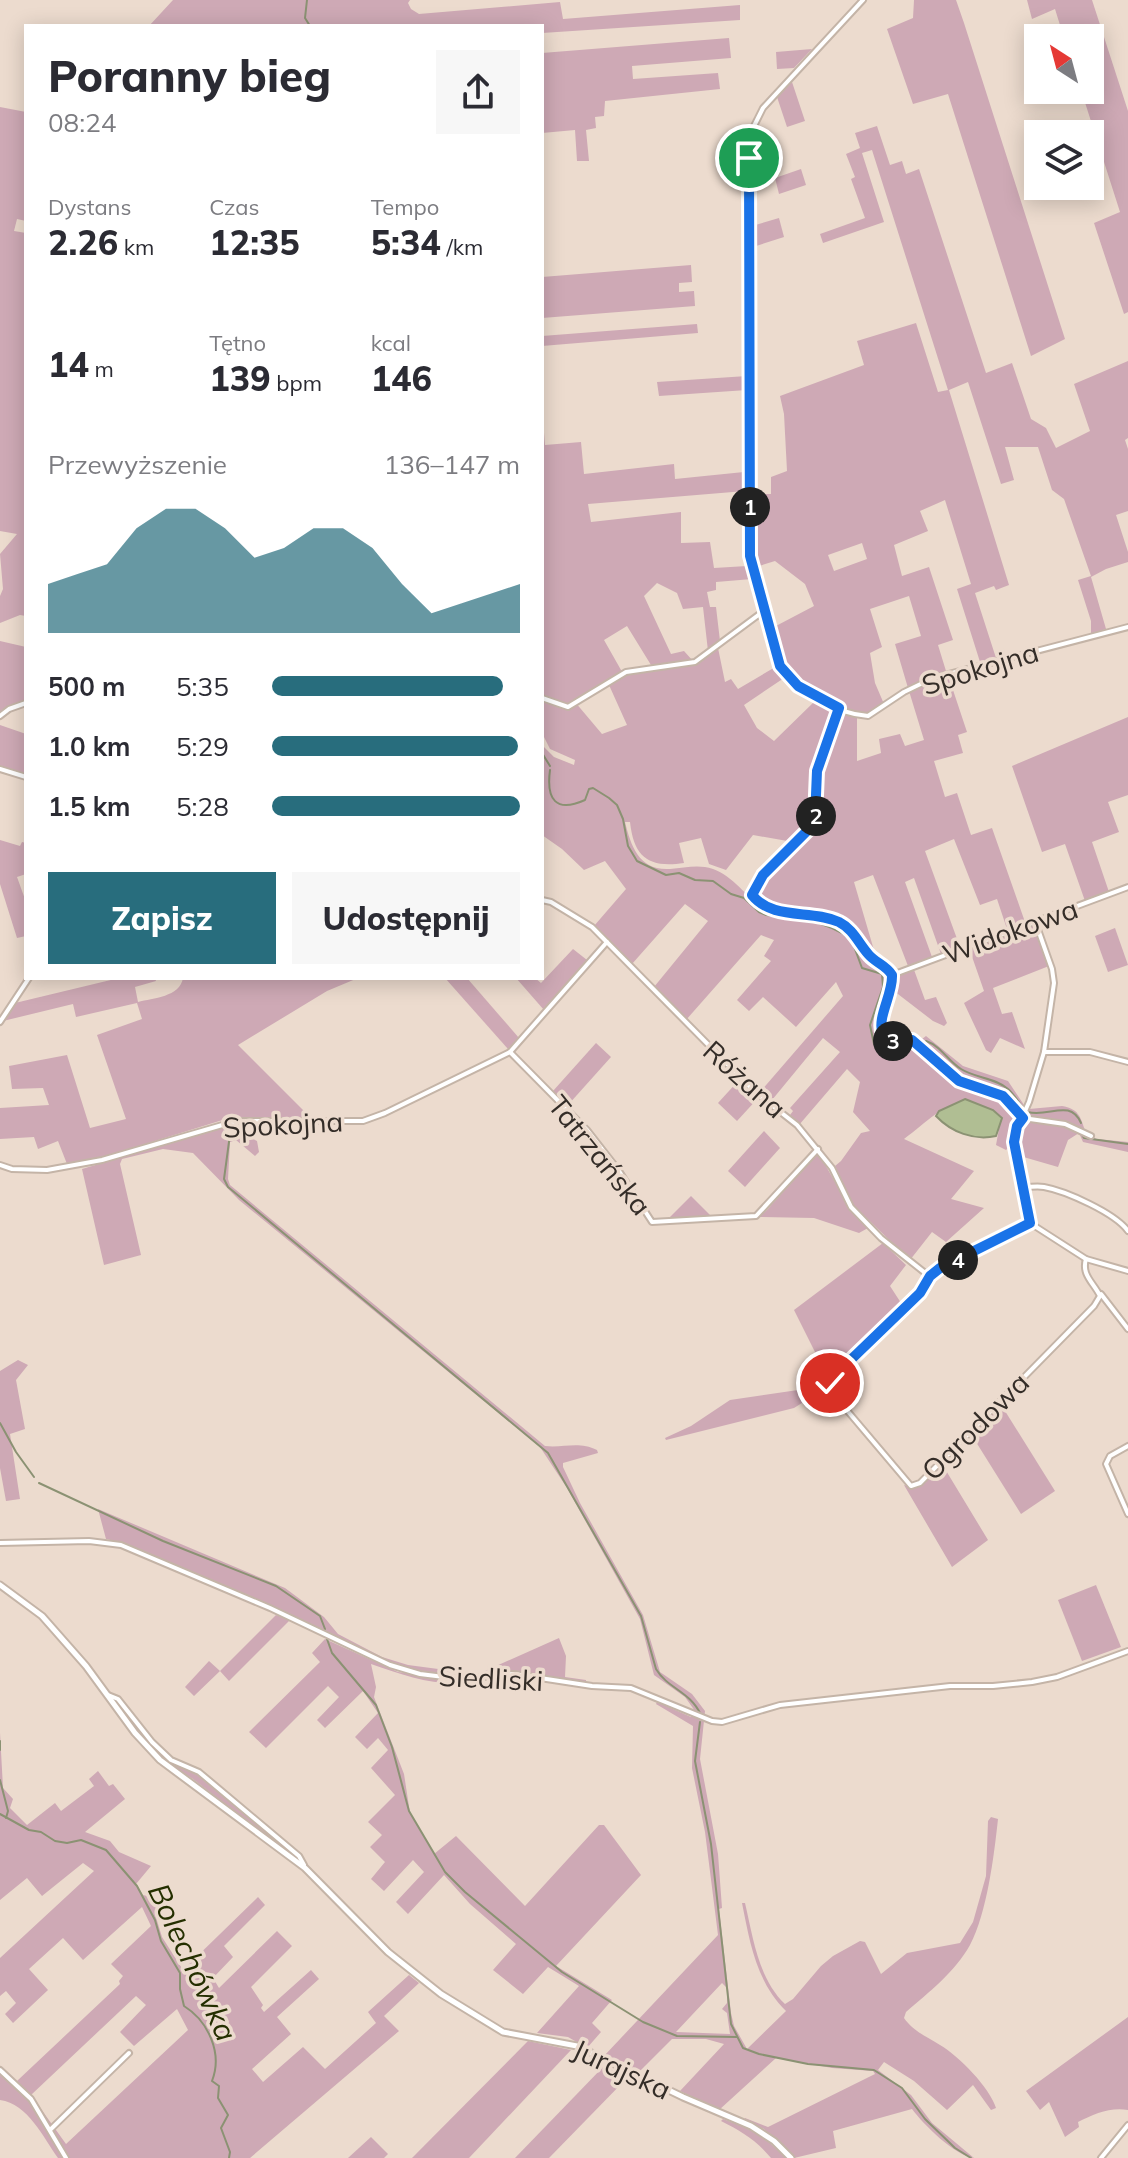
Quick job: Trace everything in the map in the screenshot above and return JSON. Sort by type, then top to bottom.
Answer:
[{"type":"street","points":[[863,0],[763,108],[750,134],[750,556],[780,666],[798,686],[839,708],[817,771],[815,819],[809,829],[763,875],[752,895],[777,912],[837,921],[853,933],[871,958],[885,965],[892,975],[892,991],[880,1030],[887,1039],[906,1039],[919,1046],[959,1081],[1003,1096],[1023,1118],[1065,1124],[1091,1136]]},
{"type":"street","points":[[544,699],[568,707],[626,672],[689,665],[765,609]]},
{"type":"street","name":"Spokojna","points":[[839,708],[861,716],[872,715],[904,692],[936,677],[1128,627]]},
{"type":"street","points":[[0,716],[24,704]]},
{"type":"street","points":[[0,769],[24,776]]},
{"type":"street","name":"Widokowa","points":[[892,975],[1128,887]]},
{"type":"street","name":"Różana","points":[[544,900],[592,927],[737,1075],[797,1125],[832,1168],[851,1207],[881,1238],[930,1276]]},
{"type":"street","points":[[1035,921],[1054,983],[1044,1052],[1023,1118],[1014,1136],[1030,1223],[1086,1259],[1128,1271]]},
{"type":"street","points":[[510,1052],[607,942]]},
{"type":"street","points":[[0,1022],[28,980]]},
{"type":"street","points":[[1044,1052],[1076,1050],[1128,1062]]},
{"type":"street","name":"Spokojna","points":[[0,1165],[39,1171],[90,1162],[236,1121],[363,1121],[510,1052]]},
{"type":"street","name":"Tatrzańska","points":[[510,1052],[587,1130],[619,1171],[652,1222],[756,1216],[818,1149]]},
{"type":"street","points":[[1025,1187],[1044,1187],[1066,1195],[1121,1221],[1128,1231]]},
{"type":"street","points":[[930,1276],[1030,1223]]},
{"type":"street","points":[[1086,1259],[1083,1267],[1087,1276],[1128,1329]]},
{"type":"street","name":"Ogrodowa","points":[[930,1276],[920,1293],[830,1383],[845,1408],[911,1486],[920,1483],[1081,1320],[1100,1299],[1099,1293]]},
{"type":"street","points":[[1128,1446],[1110,1456],[1106,1464],[1128,1514]]},
{"type":"street","name":"Siedliski","points":[[0,1543],[89,1541],[121,1545],[270,1608],[390,1665],[420,1674],[460,1679],[514,1674],[592,1686],[631,1688],[712,1721],[722,1722],[780,1705],[950,1686],[1032,1682],[1057,1677],[1128,1651]]},
{"type":"street","name":"Jurajska","points":[[0,1585],[42,1616],[160,1760],[305,1868],[396,1959],[441,1994],[492,2027],[515,2035],[577,2046],[751,2126],[774,2141],[791,2158]]},
{"type":"street","name":"Jurajska","points":[[107,1694],[118,1699],[152,1742],[171,1760],[199,1772],[299,1856],[305,1868]]},
{"type":"street","points":[[50,2130],[129,2053]]},
{"type":"street","points":[[0,2070],[31,2099],[66,2158]]},
{"type":"street","points":[[1101,2158],[1128,2125]]},
{"type":"shaded area","points":[[173,0],[410,0],[411,9],[419,14],[560,2],[563,19],[740,5],[740,20],[544,33],[544,24],[151,24]]},
{"type":"shaded area","points":[[914,0],[956,0],[964,23],[1065,339],[1031,356],[948,94],[913,104],[887,29],[913,18]]},
{"type":"shaded area","points":[[1027,0],[1092,0],[1100,24],[1060,24],[1055,9],[1032,19]]},
{"type":"shaded area","points":[[1104,37],[1128,111],[1128,312],[1124,314],[1094,223],[1120,212],[1104,162],[1104,120],[1091,120],[1085,104],[1104,104]]},
{"type":"shaded area","points":[[729,38],[731,58],[632,66],[633,79],[718,73],[720,89],[605,101],[604,116],[595,117],[596,128],[586,130],[589,161],[577,161],[575,130],[544,133],[544,53]]},
{"type":"shaded area","points":[[812,49],[794,68],[777,69],[776,52]]},
{"type":"shaded area","points":[[792,82],[805,121],[787,127],[777,97]]},
{"type":"shaded area","points":[[0,107],[24,112],[24,221],[17,219],[14,231],[24,233],[24,616],[0,623],[3,589],[0,554],[17,534],[0,531]]},
{"type":"shaded area","points":[[877,126],[890,165],[902,161],[906,174],[919,169],[986,373],[1012,363],[1031,419],[1046,428],[1056,448],[1090,431],[1074,384],[1128,361],[1128,438],[1125,440],[1128,449],[1128,511],[1116,515],[1128,552],[1128,562],[1091,577],[1106,629],[1091,634],[1091,621],[1078,580],[1091,576],[1064,499],[1052,490],[1038,447],[1005,447],[1014,480],[1001,484],[968,382],[949,390],[1009,585],[996,590],[994,586],[975,593],[996,658],[980,662],[957,589],[971,584],[945,500],[920,511],[928,531],[894,545],[902,576],[929,567],[953,640],[938,645],[946,671],[908,688],[895,644],[921,636],[909,596],[870,609],[882,647],[870,653],[875,683],[884,704],[868,714],[860,714],[824,698],[787,669],[774,627],[814,606],[805,584],[775,561],[756,567],[753,554],[754,494],[771,494],[771,477],[787,471],[780,396],[864,365],[857,341],[916,323],[938,392],[948,390],[872,150],[862,153],[884,222],[823,243],[820,234],[865,218],[846,154],[860,148],[855,133]],"holes":[[[862,543],[867,559],[834,571],[828,555]]]},
{"type":"shaded area","points":[[801,169],[806,185],[779,194],[775,178]]},
{"type":"shaded area","points":[[779,218],[784,237],[753,247],[752,226]]},
{"type":"shaded area","points":[[691,265],[692,282],[679,283],[679,292],[694,291],[695,306],[544,318],[544,277]]},
{"type":"shaded area","points":[[697,324],[698,333],[544,346],[544,336]]},
{"type":"shaded area","points":[[747,376],[747,390],[659,396],[657,382]]},
{"type":"shaded area","points":[[544,433],[545,445],[581,442],[584,474],[674,464],[675,479],[744,472],[745,491],[588,504],[591,522],[681,512],[681,543],[710,542],[714,568],[747,566],[752,579],[716,582],[716,590],[707,592],[710,607],[716,607],[720,641],[708,651],[703,607],[683,609],[677,593],[657,583],[644,596],[671,654],[684,651],[693,661],[651,665],[627,626],[604,640],[620,673],[575,702],[602,734],[627,725],[609,685],[629,672],[695,665],[718,648],[725,682],[731,679],[738,689],[777,666],[784,678],[744,705],[757,728],[774,741],[816,700],[831,707],[834,713],[830,727],[833,729],[842,711],[857,718],[857,761],[881,753],[879,739],[900,734],[905,746],[924,740],[909,691],[948,675],[967,732],[958,735],[963,753],[934,761],[945,797],[957,793],[971,835],[992,828],[1025,922],[1007,929],[997,899],[980,905],[954,839],[925,851],[960,947],[941,954],[914,878],[905,882],[932,957],[908,966],[873,875],[854,882],[876,957],[870,953],[886,974],[886,991],[878,1019],[880,1037],[914,1045],[926,1036],[963,1066],[1008,1081],[1024,1105],[1011,1135],[1011,1145],[1006,1150],[996,1145],[1001,1118],[974,1103],[961,1102],[950,1106],[904,1139],[974,1171],[951,1199],[984,1208],[946,1242],[932,1232],[910,1260],[853,1205],[835,1166],[861,1133],[870,1131],[853,1112],[860,1082],[847,1069],[799,1125],[790,1115],[793,1111],[790,1108],[840,1052],[823,1038],[772,1100],[760,1092],[843,996],[836,982],[796,1027],[763,997],[749,1011],[737,1000],[771,961],[764,956],[774,940],[761,935],[686,1020],[654,987],[708,921],[685,904],[632,964],[594,926],[626,889],[605,861],[584,870],[544,836],[544,747],[554,757],[574,765],[575,760],[550,749],[544,737]],"holes":[[[816,804],[820,804],[813,827],[757,886],[755,895],[762,902],[780,910],[821,914],[839,921],[852,931],[864,947],[847,933],[815,918],[766,909],[721,872],[713,869],[659,869],[651,866],[638,855],[625,822],[630,822],[640,852],[653,862],[684,863],[679,843],[701,838],[709,864],[726,870],[753,835],[793,842],[814,818]]]},
{"type":"shaded area","points":[[0,641],[24,647],[24,701],[7,708],[0,715]]},
{"type":"shaded area","points":[[1128,717],[1128,795],[1108,802],[1119,832],[1092,842],[1109,892],[1085,901],[1065,844],[1042,852],[1012,766]]},
{"type":"shaded area","points":[[0,725],[24,733],[24,774],[0,767]]},
{"type":"shaded area","points":[[0,840],[20,846],[24,842],[24,875],[17,877],[24,896],[24,936],[17,938],[0,884]]},
{"type":"shaded area","points":[[1035,924],[1049,966],[993,988],[1002,1014],[1012,1012],[1025,1049],[1000,1038],[991,1053],[986,1050],[964,1003],[984,991],[969,948]]},
{"type":"shaded area","points":[[1115,928],[1128,965],[1108,972],[1095,936]]},
{"type":"shaded area","points":[[573,949],[587,960],[544,1010],[518,980],[537,980],[541,983]]},
{"type":"shaded area","points":[[913,967],[925,1000],[936,997],[947,1023],[944,1026],[894,991],[898,975]]},
{"type":"shaded area","points":[[111,980],[156,980],[135,987],[138,1002],[171,993],[182,980],[353,980],[327,991],[238,1045],[310,1117],[229,1118],[100,1158],[67,1164],[58,1141],[38,1149],[34,1137],[0,1139],[0,1108],[49,1105],[43,1088],[12,1089],[9,1066],[67,1055],[90,1128],[126,1119],[97,1035],[142,1019],[137,1003],[76,1017],[73,1004],[3,1021],[15,1003]]},
{"type":"shaded area","points":[[447,980],[469,980],[519,1038],[508,1049]]},
{"type":"shaded area","points":[[596,1043],[611,1057],[568,1105],[553,1091]]},
{"type":"shaded area","points":[[739,1080],[759,1097],[737,1121],[718,1103]]},
{"type":"shaded area","points":[[965,1099],[993,1110],[1002,1118],[996,1136],[963,1134],[936,1116],[939,1111]]},
{"type":"shaded area","points":[[1062,1106],[1078,1114],[1085,1131],[1027,1115],[1029,1109]]},
{"type":"shaded area","points":[[1032,1121],[1055,1123],[1097,1139],[1128,1142],[1128,1152],[1083,1142],[1079,1133],[1068,1140],[1058,1167],[1020,1156],[1017,1140],[1019,1129]]},
{"type":"shaded area","points":[[237,1123],[242,1133],[257,1141],[259,1152],[255,1156],[236,1140],[230,1142],[230,1185],[545,1446],[578,1445],[597,1450],[598,1453],[563,1463],[563,1467],[643,1615],[660,1672],[692,1694],[705,1711],[700,1759],[718,1854],[722,1908],[719,1909],[731,2013],[734,2026],[747,2049],[786,2011],[761,1974],[742,1903],[745,1903],[754,1943],[768,1982],[785,2004],[821,1966],[860,1941],[865,1942],[881,1974],[907,1953],[960,1943],[973,1922],[986,1876],[988,1821],[991,1817],[998,1819],[985,1901],[970,1945],[949,1973],[906,2012],[904,2018],[964,2064],[981,2082],[996,2108],[991,2110],[973,2085],[947,2110],[914,2081],[884,2062],[878,2070],[911,2095],[932,2123],[974,2158],[949,2146],[912,2109],[833,2131],[836,2148],[794,2158],[764,2129],[744,2120],[768,2127],[875,2074],[873,2071],[832,2068],[776,2058],[719,2110],[680,2091],[724,2044],[706,2039],[672,2039],[639,2072],[604,2056],[718,1935],[705,1832],[692,1768],[693,1726],[656,1704],[691,1717],[695,1711],[685,1697],[654,1675],[640,1619],[567,1488],[540,1447],[239,1200],[193,1153],[163,1149],[122,1159],[120,1164],[141,1255],[104,1265],[82,1169]],"holes":[[[722,1983],[727,1988],[727,2003],[722,2009],[727,2013],[730,2034],[676,2032]]]},
{"type":"shaded area","points":[[764,1131],[780,1148],[745,1187],[728,1171]]},
{"type":"shaded area","points":[[818,1152],[848,1205],[868,1228],[859,1233],[814,1218],[758,1217]]},
{"type":"shaded area","points":[[691,1196],[712,1217],[667,1220]]},
{"type":"shaded area","points":[[883,1243],[906,1265],[890,1286],[903,1306],[882,1330],[830,1377],[824,1389],[794,1408],[666,1440],[730,1400],[808,1386],[824,1370],[794,1310]]},
{"type":"shaded area","points":[[18,1360],[28,1365],[16,1380],[25,1429],[10,1434],[20,1499],[6,1501],[0,1468],[0,1371]]},
{"type":"shaded area","points":[[1000,1403],[1055,1491],[1021,1514],[971,1434]]},
{"type":"shaded area","points":[[942,1464],[988,1540],[952,1567],[904,1485],[920,1484]]},
{"type":"shaded area","points":[[98,1509],[285,1588],[324,1617],[338,1634],[382,1657],[408,1665],[461,1672],[461,1675],[428,1673],[392,1664],[274,1607],[123,1543],[106,1539]]},
{"type":"shaded area","points":[[1096,1585],[1121,1647],[1082,1661],[1058,1600]]},
{"type":"shaded area","points":[[276,1615],[290,1620],[229,1681],[220,1671]]},
{"type":"shaded area","points":[[559,1638],[566,1656],[565,1677],[586,1680],[586,1683],[511,1671],[476,1675]]},
{"type":"shaded area","points":[[325,1639],[398,1672],[467,1680],[467,1683],[430,1681],[407,1676],[371,1664],[376,1687],[374,1697],[404,1774],[410,1813],[434,1854],[456,1836],[525,1906],[599,1825],[604,1825],[641,1875],[556,1966],[612,2000],[592,2023],[601,2032],[587,2048],[568,2037],[537,2033],[579,1986],[548,1967],[523,1994],[493,1970],[516,1944],[470,1904],[444,1875],[408,1914],[396,1902],[424,1872],[413,1860],[384,1891],[371,1879],[385,1862],[370,1847],[382,1835],[368,1822],[395,1795],[371,1768],[388,1750],[378,1738],[367,1749],[355,1737],[378,1713],[363,1691],[325,1728],[317,1720],[339,1697],[328,1686],[266,1748],[249,1732],[320,1662],[312,1653]]},
{"type":"shaded area","points":[[209,1661],[220,1671],[194,1696],[185,1687]]},
{"type":"shaded area","points":[[116,1702],[171,1761],[197,1775],[296,1855],[299,1861],[193,1779],[161,1759],[136,1733]]},
{"type":"shaded area","points":[[0,1733],[3,1788],[13,1799],[10,1808],[27,1825],[55,1803],[61,1811],[94,1786],[89,1779],[98,1771],[109,1786],[113,1784],[125,1799],[85,1832],[110,1841],[119,1852],[151,1866],[136,1884],[143,1895],[151,1897],[159,1906],[155,1914],[162,1937],[183,1970],[258,1897],[265,1905],[224,1946],[233,1957],[213,1978],[219,1988],[277,1931],[292,1946],[251,1987],[264,2012],[311,1970],[319,1979],[277,2017],[291,2034],[252,2069],[263,2082],[303,2047],[325,2069],[376,2023],[368,2012],[409,1975],[419,1983],[384,2016],[399,2031],[250,2158],[58,2158],[27,2115],[0,2100],[0,2075],[23,2094],[29,2095],[17,2081],[120,1984],[123,1976],[111,1964],[151,1926],[142,1907],[83,1960],[63,1938],[29,1969],[48,1990],[13,2023],[5,2014],[16,2003],[6,1991],[0,1996],[0,1958],[94,1871],[83,1863],[42,1896],[27,1878],[0,1900]],"holes":[[[136,1996],[146,2005],[120,2032],[134,2046],[177,2009],[188,2030],[66,2144],[31,2095]]]},
{"type":"shaded area","points":[[1128,2017],[1128,2110],[1108,2110],[1090,2116],[1078,2122],[1079,2127],[1065,2137],[1049,2102],[1040,2110],[1026,2091]]},
{"type":"shaded area","points":[[528,2041],[571,2050],[469,2158],[412,2158]]},
{"type":"shaded area","points":[[604,2066],[627,2078],[549,2158],[515,2158]]},
{"type":"shaded area","points":[[723,2119],[758,2132],[786,2158],[771,2158],[748,2136],[721,2121]]},
{"type":"shaded area","points":[[371,2137],[388,2154],[384,2158],[348,2158]]},
{"type":"waterway","points":[[307,0],[305,18],[309,24]]},
{"type":"waterway","points":[[544,756],[550,766]]},
{"type":"waterway","points":[[550,770],[552,796],[560,804],[585,800],[589,789],[593,788],[617,805],[628,846],[637,861],[666,875],[679,873],[695,880],[713,881],[731,894],[744,898],[766,915],[813,921],[846,935],[852,941],[862,968],[882,974],[883,987],[870,1025],[874,1044],[888,1052],[900,1053],[926,1041],[961,1069],[1003,1085],[1024,1109]]},
{"type":"waterway","points":[[1028,1112],[1065,1110],[1081,1123]]},
{"type":"waterway","points":[[231,1127],[224,1179],[228,1187],[548,1453],[641,1616],[656,1669],[691,1700],[701,1715]]},
{"type":"waterway","points":[[1082,1135],[1084,1138],[1128,1144]]},
{"type":"waterway","points":[[0,1423],[34,1477]]},
{"type":"waterway","points":[[39,1483],[163,1541],[276,1586],[320,1616],[325,1629]]},
{"type":"waterway","points":[[327,1639],[332,1653],[376,1705],[392,1747],[409,1811],[445,1872],[465,1892],[562,1972],[643,2022],[677,2036],[737,2037]]},
{"type":"waterway","points":[[700,1722],[695,1761],[711,1844],[731,2024],[743,2048],[808,2064],[874,2070],[902,2088],[925,2119],[955,2148],[971,2158]]},
{"type":"waterway","points":[[0,1741],[0,1750]]},
{"type":"waterway","points":[[0,1780],[8,1811],[6,1818]]},
{"type":"waterway","name":"Bolechówka","points":[[0,1814],[55,1841],[67,1843],[81,1840],[106,1850],[137,1886],[155,1920],[161,1941],[180,1973],[184,2006],[200,2020],[211,2039],[216,2060],[212,2081],[219,2086],[218,2098],[228,2115],[221,2128],[230,2152],[229,2158]]},
{"type":"route","points":[[749,158],[750,556],[780,666],[798,686],[839,708],[817,771],[815,819],[809,829],[763,875],[752,895],[777,912],[837,921],[845,926],[871,958],[885,965],[892,975],[890,997],[880,1025],[883,1035],[892,1041],[912,1040],[959,1081],[995,1092],[1012,1104],[1023,1118],[1017,1126],[1014,1142],[1030,1223],[940,1268],[930,1276],[920,1293],[830,1383]]}]
